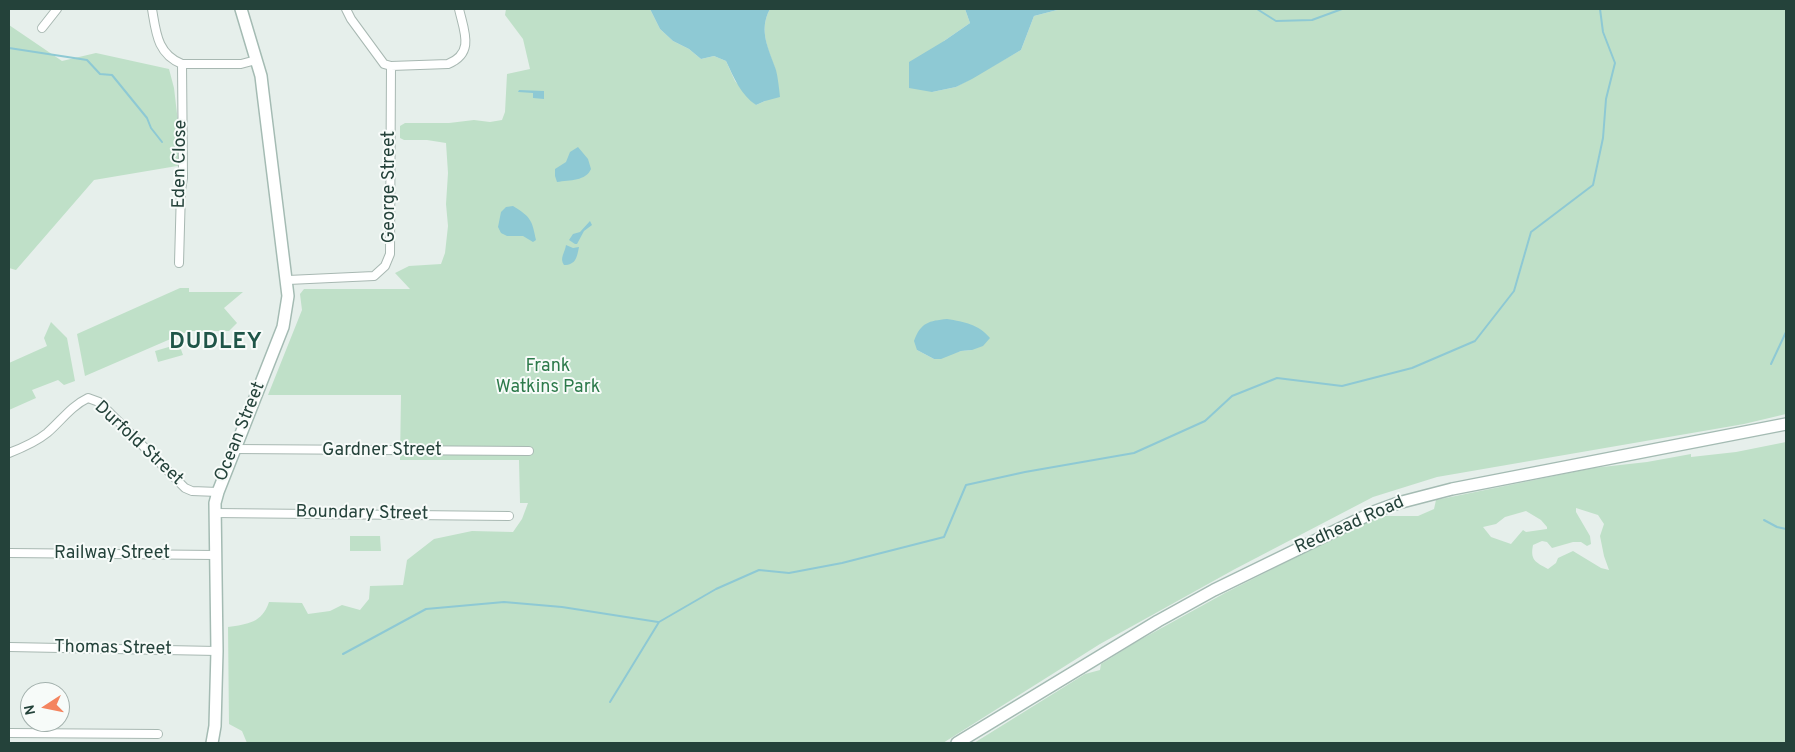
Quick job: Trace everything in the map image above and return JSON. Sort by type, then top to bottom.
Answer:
[{"type":"main road","name":"Ocean Street","points":[[212,743],[215,726],[217,651],[214,513],[218,492],[283,327],[288,296],[288,280],[263,93],[256,60],[241,9]]},
{"type":"main road","name":"Redhead Road","points":[[957,743],[1158,621],[1214,590],[1376,511],[1398,503],[1452,489],[1786,424]]},
{"type":"street","points":[[42,28],[57,9]]},
{"type":"street","points":[[152,9],[156,37],[161,47],[174,61],[182,64],[241,64],[256,60]]},
{"type":"street","points":[[346,9],[350,19],[384,64],[391,66],[448,64],[456,61],[465,48],[466,35],[458,9]]},
{"type":"street","name":"Eden Close","points":[[179,263],[181,190],[184,178],[182,64]]},
{"type":"street","name":"George Street","points":[[288,280],[374,276],[385,266],[390,254],[391,66]]},
{"type":"street","name":"Durfold Street","points":[[9,453],[33,443],[47,433],[78,403],[88,398],[99,402],[184,488],[192,491],[218,492]]},
{"type":"street","name":"Gardner Street","points":[[234,449],[529,451]]},
{"type":"street","name":"Boundary Street","points":[[214,513],[509,516]]},
{"type":"street","name":"Railway Street","points":[[9,553],[215,555]]},
{"type":"street","name":"Thomas Street","points":[[9,647],[217,651]]},
{"type":"street","points":[[9,733],[158,734]]},
{"type":"green space","name":"Frank Watkins Park","points":[[506,9],[650,9],[660,29],[673,41],[689,49],[701,59],[714,56],[726,61],[735,81],[756,105],[765,101],[776,71],[765,33],[765,25],[770,9],[965,9],[970,23],[944,41],[932,92],[956,87],[1021,50],[1034,16],[1061,9],[1786,9],[1786,414],[1744,424],[1437,477],[1373,497],[1235,569],[1100,644],[943,743],[247,743],[242,731],[229,724],[228,627],[248,623],[258,618],[269,602],[302,603],[308,614],[330,611],[342,605],[360,610],[369,599],[370,586],[403,585],[407,560],[434,539],[472,531],[513,532],[522,519],[528,503],[520,503],[519,460],[400,460],[401,395],[268,395],[302,310],[300,294],[304,289],[410,289],[395,273],[409,266],[441,264],[445,253],[448,226],[446,143],[427,140],[404,140],[400,138],[400,126],[405,123],[449,123],[474,120],[490,122],[502,120],[505,112],[507,74],[530,69],[523,39],[505,15]],"holes":[[[917,350],[972,350],[961,351],[934,359]]]},
{"type":"green space","points":[[9,25],[62,61],[96,53],[169,69],[174,88],[183,165],[94,180],[16,270],[9,268]]},
{"type":"green space","points":[[180,288],[189,288],[189,292],[243,292],[224,308],[237,323],[229,331],[189,331],[85,376],[77,334]]},
{"type":"green space","points":[[51,322],[67,338],[75,381],[64,385],[58,380],[32,390],[36,398],[9,410],[9,363],[47,346],[44,338]]},
{"type":"green space","points":[[179,344],[183,355],[158,362],[155,351]]},
{"type":"green space","points":[[1786,442],[1786,743],[974,743],[1085,674],[1100,670],[1101,664],[1138,641],[1225,593],[1356,527],[1383,516],[1418,516],[1434,509],[1436,500],[1593,468],[1647,462],[1691,454],[1691,457],[1736,452]],"holes":[[[1576,508],[1598,515],[1604,524],[1600,536],[1609,570],[1601,568],[1573,551],[1558,558],[1556,563],[1548,569],[1534,560],[1532,554],[1533,545],[1542,541],[1547,542],[1552,548],[1573,542],[1581,542],[1587,546],[1591,544],[1590,536],[1576,512]],[[1526,511],[1541,520],[1547,529],[1526,532],[1523,530],[1511,544],[1491,537],[1483,527],[1496,524],[1505,517]]]},
{"type":"green space","points":[[350,536],[380,536],[381,551],[350,551]]},
{"type":"water","points":[[650,9],[770,9],[765,32],[776,70],[780,97],[756,105],[742,91],[726,61],[714,56],[701,59],[689,49],[673,41],[660,29]]},
{"type":"water","points":[[965,9],[1061,9],[1034,16],[1021,50],[972,79],[956,87],[932,92],[909,88],[909,62],[970,23]]},
{"type":"water","points":[[519,90],[544,91],[544,99],[533,98],[533,93],[518,92]]},
{"type":"water","points":[[578,147],[588,159],[591,169],[589,173],[581,178],[557,182],[555,169],[566,162],[570,152]]},
{"type":"water","points":[[513,206],[524,213],[530,220],[536,240],[533,242],[523,236],[507,236],[501,233],[498,227],[501,212],[506,207]]},
{"type":"water","points":[[590,221],[592,225],[584,231],[577,244],[569,240],[573,234],[580,232]]},
{"type":"water","points":[[566,245],[573,248],[579,247],[577,257],[573,262],[564,265],[562,258]]},
{"type":"water","points":[[947,319],[976,327],[990,338],[983,346],[961,351],[941,359],[934,359],[917,350],[914,341],[923,326],[930,322]]},
{"type":"waterway","points":[[1257,9],[1276,21],[1312,20],[1342,9]]},
{"type":"waterway","points":[[610,702],[659,622],[716,589],[759,570],[789,573],[842,563],[944,537],[966,485],[1025,472],[1134,453],[1205,421],[1232,396],[1277,378],[1342,386],[1412,368],[1475,341],[1514,291],[1531,232],[1593,185],[1603,138],[1606,99],[1615,63],[1603,32],[1600,9]]},
{"type":"waterway","points":[[9,48],[87,60],[100,74],[112,75],[147,118],[151,128],[162,142]]},
{"type":"waterway","points":[[1771,364],[1786,332]]},
{"type":"waterway","points":[[1764,520],[1777,527],[1786,529]]},
{"type":"waterway","points":[[343,654],[426,609],[504,602],[562,607],[658,622]]},
{"type":"district","name":"DUDLEY","points":[[216,344]]}]
